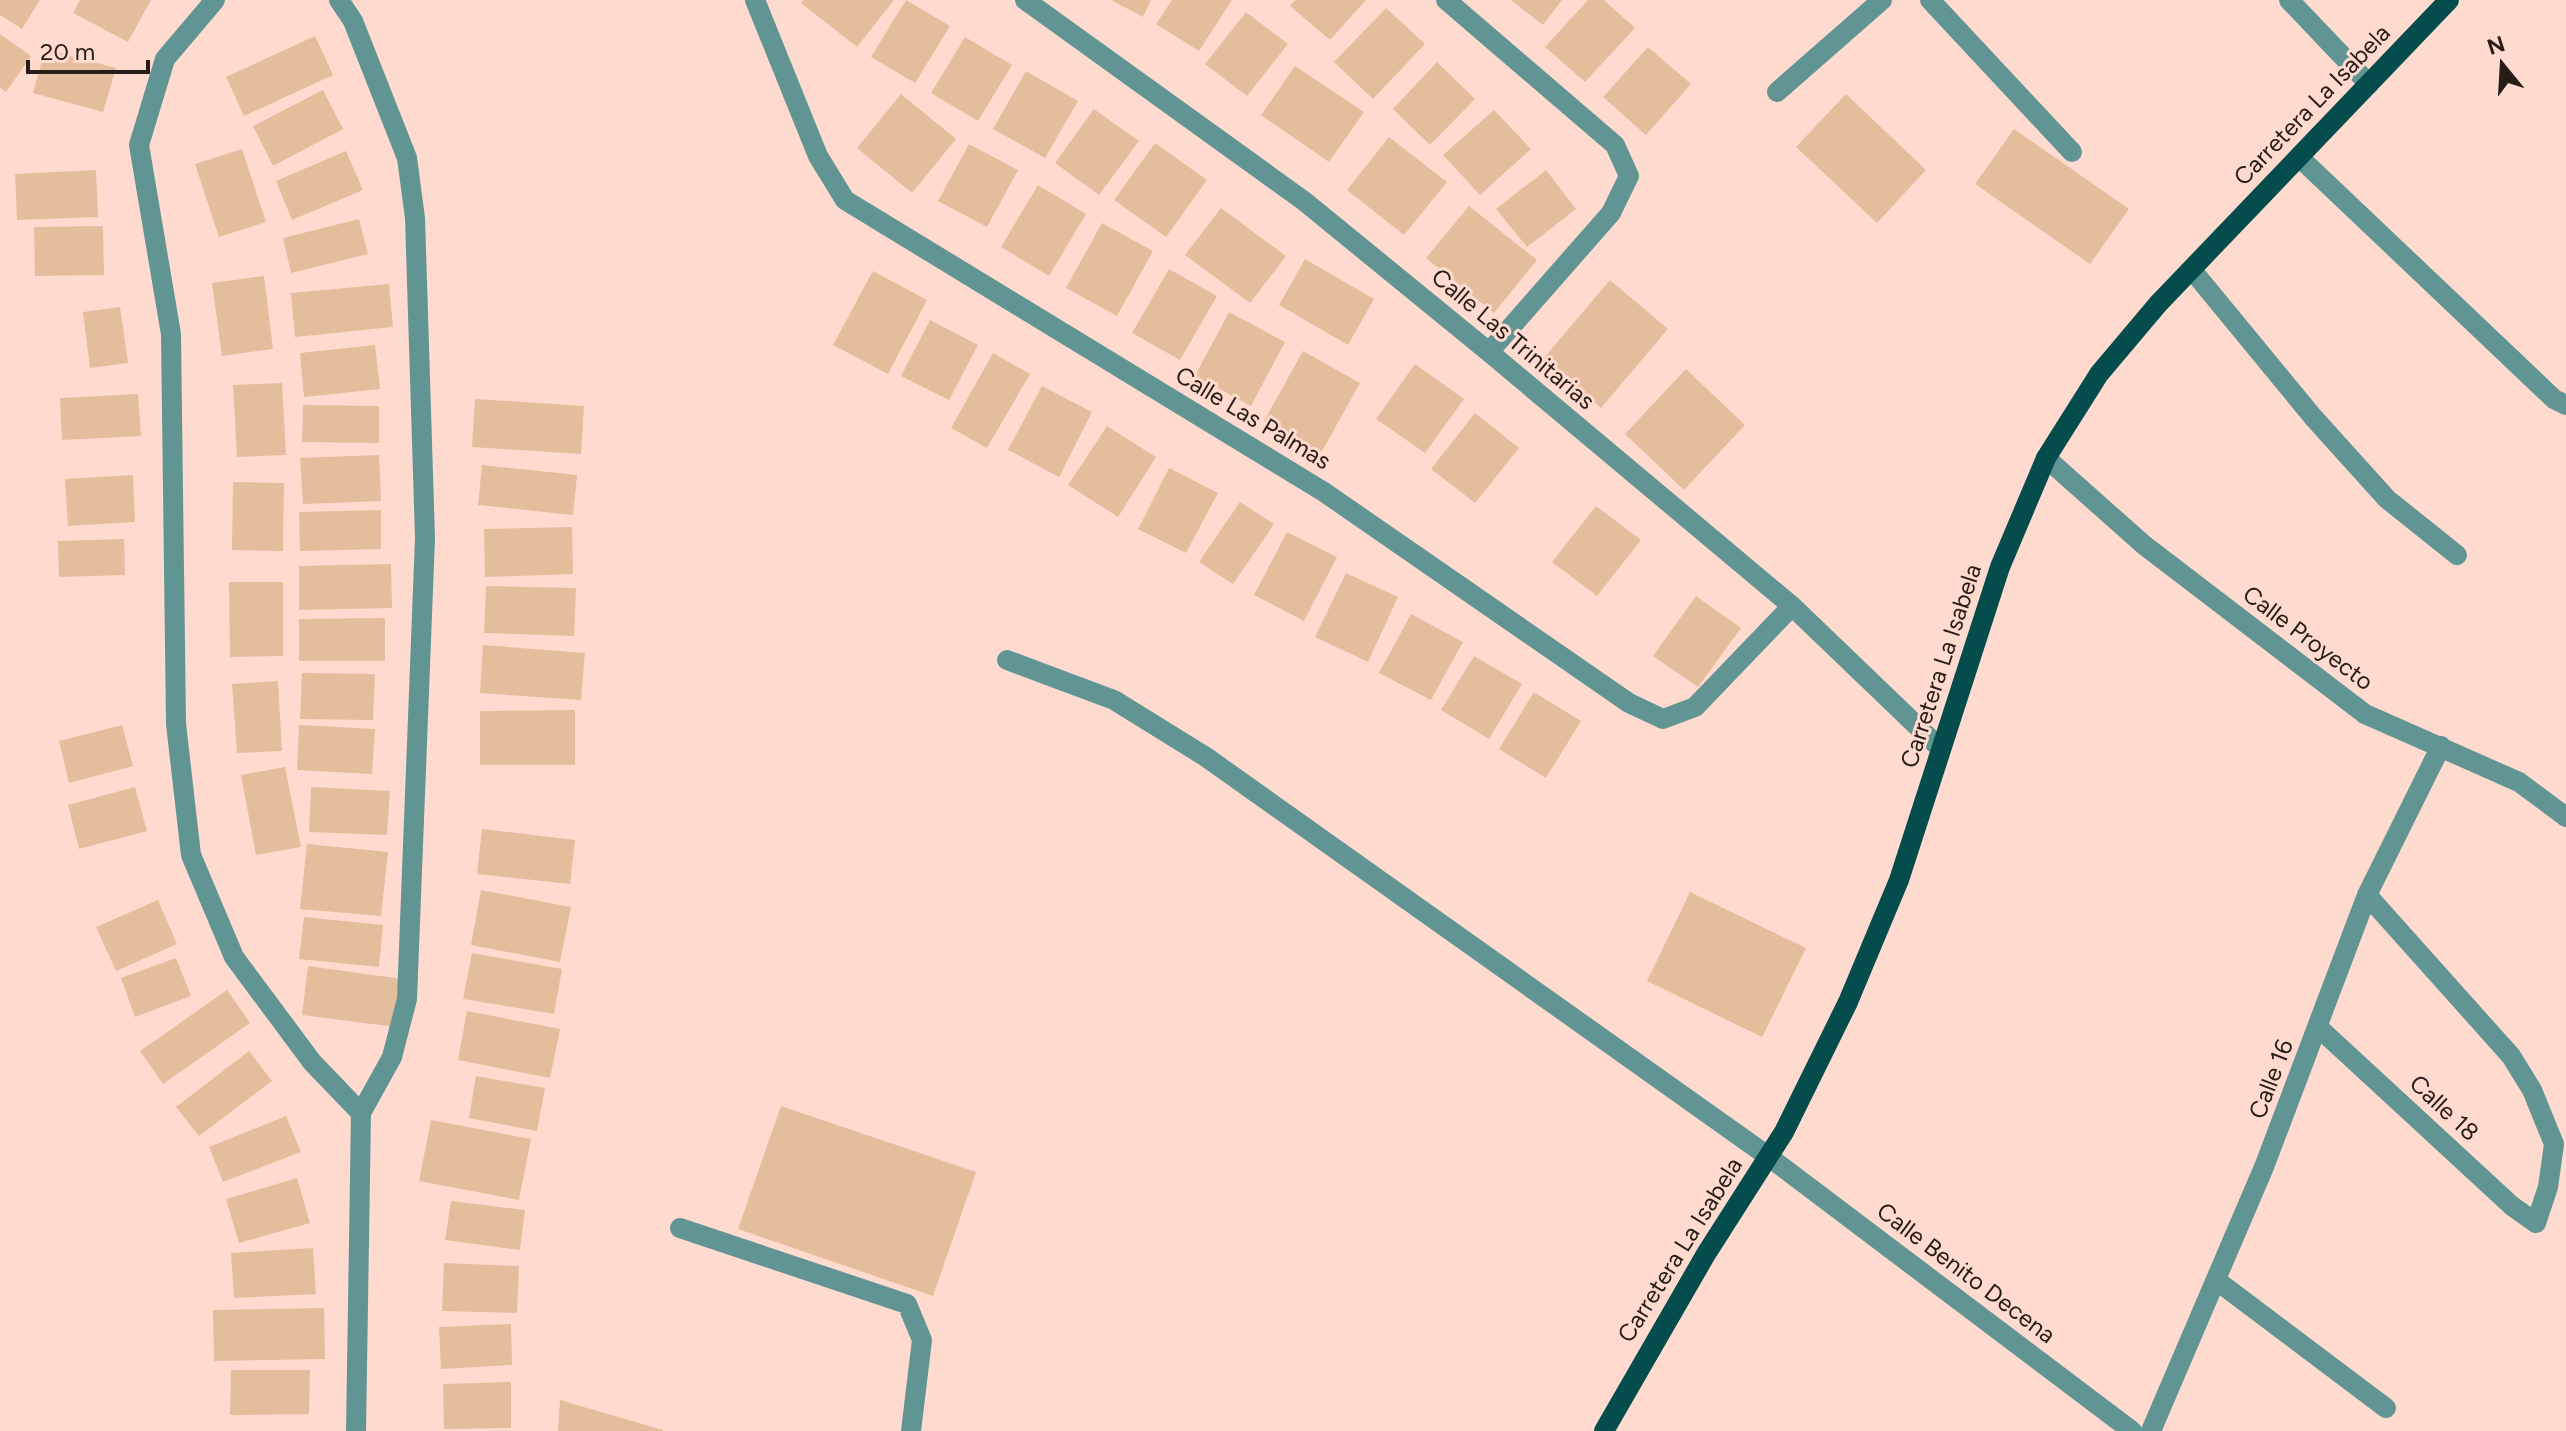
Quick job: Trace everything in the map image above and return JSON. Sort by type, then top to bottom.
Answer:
[{"type":"main road","name":"Carretera La Isabela","points":[[1604,1431],[1706,1254],[1769,1157],[1854,989],[1899,880],[2000,567],[2046,458],[2099,374],[2192,270],[2449,0]]},
{"type":"street","points":[[215,0],[165,59],[139,145],[171,334],[176,724],[191,855],[234,957],[312,1062],[361,1113]]},
{"type":"street","points":[[339,0],[353,21],[407,158],[415,218],[425,538],[407,999],[392,1057],[361,1113],[356,1431]]},
{"type":"street","name":"Calle Las Palmas","points":[[755,0],[818,156],[845,200],[1324,492],[1629,703],[1663,719],[1695,707],[1792,606]]},
{"type":"street","name":"Calle Las Trinitarias","points":[[1025,0],[1304,201],[1489,352],[1792,606],[1941,749]]},
{"type":"street","points":[[1446,0],[1615,145],[1629,176],[1611,213],[1489,352]]},
{"type":"street","points":[[1777,92],[1882,0]]},
{"type":"street","points":[[1930,0],[2072,152]]},
{"type":"street","points":[[2289,0],[2369,84]]},
{"type":"street","points":[[2299,157],[2554,399],[2566,405]]},
{"type":"street","points":[[2192,270],[2313,417],[2387,499],[2457,555]]},
{"type":"street","name":"Calle Proyecto","points":[[2046,458],[2144,545],[2365,714],[2519,782],[2566,817]]},
{"type":"street","name":"Calle Benito Decena","points":[[1007,660],[1114,700],[1206,757],[1769,1157],[2132,1431]]},
{"type":"street","name":"Calle 16","points":[[2151,1431],[2319,1028],[2367,895],[2441,746]]},
{"type":"street","name":"Calle 18","points":[[2319,1028],[2512,1206],[2536,1223],[2548,1187],[2554,1144],[2532,1090],[2511,1056],[2367,895]]},
{"type":"street","points":[[680,1228],[907,1304],[922,1340],[911,1431]]},
{"type":"street","points":[[2216,1280],[2386,1408]]},
{"type":"building","points":[[0,0],[40,0],[22,29],[0,15]]},
{"type":"building","points":[[80,0],[151,0],[128,42],[73,13]]},
{"type":"building","points":[[803,0],[894,0],[857,47],[801,3]]},
{"type":"building","points":[[906,0],[950,26],[915,83],[871,57]]},
{"type":"building","points":[[1111,0],[1151,0],[1143,17]]},
{"type":"building","points":[[1172,0],[1232,0],[1199,51],[1156,24]]},
{"type":"building","points":[[1295,0],[1366,0],[1330,40],[1290,6]]},
{"type":"building","points":[[1511,0],[1562,0],[1543,25]]},
{"type":"building","points":[[1588,0],[1604,0],[1635,28],[1585,82],[1545,47]]},
{"type":"building","points":[[1386,8],[1425,44],[1373,99],[1334,62]]},
{"type":"building","points":[[1246,12],[1288,44],[1247,96],[1205,64]]},
{"type":"building","points":[[0,34],[31,56],[6,92],[0,88]]},
{"type":"building","points":[[315,36],[333,75],[244,116],[226,77]]},
{"type":"building","points":[[965,37],[1012,65],[978,121],[931,93]]},
{"type":"building","points":[[1648,47],[1691,84],[1646,135],[1603,97]]},
{"type":"building","points":[[45,49],[116,68],[103,112],[33,93]]},
{"type":"building","points":[[1437,62],[1475,99],[1430,145],[1393,109]]},
{"type":"building","points":[[1295,66],[1364,112],[1329,162],[1261,115]]},
{"type":"building","points":[[1026,71],[1078,101],[1045,158],[993,129]]},
{"type":"building","points":[[323,90],[343,129],[273,166],[253,126]]},
{"type":"building","points":[[901,94],[956,139],[912,193],[857,148]]},
{"type":"building","points":[[1846,94],[1926,170],[1877,223],[1796,147]]},
{"type":"building","points":[[1094,109],[1139,141],[1099,195],[1055,163]]},
{"type":"building","points":[[1494,110],[1531,149],[1480,195],[1443,155]]},
{"type":"building","points":[[2014,129],[2129,209],[2090,264],[1975,184]]},
{"type":"building","points":[[1389,137],[1447,182],[1404,235],[1347,190]]},
{"type":"building","points":[[1155,143],[1207,180],[1166,237],[1114,200]]},
{"type":"building","points":[[969,144],[1018,170],[987,227],[938,201]]},
{"type":"building","points":[[242,149],[266,222],[219,237],[195,164]]},
{"type":"building","points":[[346,151],[363,190],[292,220],[276,181]]},
{"type":"building","points":[[96,170],[98,217],[17,220],[15,174]]},
{"type":"building","points":[[1546,170],[1576,209],[1527,247],[1496,209]]},
{"type":"building","points":[[1038,185],[1086,214],[1049,276],[1001,247]]},
{"type":"building","points":[[1469,206],[1537,260],[1494,313],[1426,258]]},
{"type":"building","points":[[1221,208],[1286,256],[1250,303],[1185,255]]},
{"type":"building","points":[[359,219],[368,254],[291,273],[283,238]]},
{"type":"building","points":[[1102,223],[1153,251],[1117,316],[1066,288]]},
{"type":"building","points":[[103,226],[104,275],[35,276],[34,227]]},
{"type":"building","points":[[1305,259],[1374,299],[1348,345],[1279,305]]},
{"type":"building","points":[[1169,269],[1217,296],[1180,360],[1132,333]]},
{"type":"building","points":[[873,271],[927,300],[888,374],[833,345]]},
{"type":"building","points":[[264,276],[273,349],[222,356],[212,283]]},
{"type":"building","points":[[1610,280],[1668,329],[1601,408],[1543,359]]},
{"type":"building","points":[[389,284],[393,327],[295,337],[291,293]]},
{"type":"building","points":[[120,307],[128,363],[90,368],[83,312]]},
{"type":"building","points":[[1229,312],[1285,342],[1251,406],[1195,376]]},
{"type":"building","points":[[930,320],[978,345],[949,400],[901,376]]},
{"type":"building","points":[[375,345],[380,389],[304,397],[300,353]]},
{"type":"building","points":[[1303,351],[1360,383],[1321,453],[1264,421]]},
{"type":"building","points":[[993,353],[1030,374],[987,448],[951,428]]},
{"type":"building","points":[[1415,364],[1464,399],[1425,453],[1376,419]]},
{"type":"building","points":[[1686,369],[1745,425],[1684,490],[1625,434]]},
{"type":"building","points":[[282,383],[286,455],[237,457],[233,385]]},
{"type":"building","points":[[1042,386],[1092,412],[1059,477],[1008,450]]},
{"type":"building","points":[[138,394],[141,436],[62,440],[60,398]]},
{"type":"building","points":[[475,399],[584,406],[581,454],[472,447]]},
{"type":"building","points":[[303,405],[379,406],[379,443],[302,442]]},
{"type":"building","points":[[1475,413],[1519,448],[1475,503],[1431,469]]},
{"type":"building","points":[[1107,426],[1156,457],[1118,517],[1068,485]]},
{"type":"building","points":[[379,455],[381,501],[303,504],[300,458]]},
{"type":"building","points":[[482,465],[577,475],[573,515],[478,505]]},
{"type":"building","points":[[1169,468],[1218,493],[1186,553],[1138,529]]},
{"type":"building","points":[[133,475],[135,522],[68,526],[65,479]]},
{"type":"building","points":[[233,482],[284,483],[283,551],[232,550]]},
{"type":"building","points":[[1240,502],[1274,524],[1233,584],[1199,562]]},
{"type":"building","points":[[1596,506],[1641,540],[1597,596],[1552,562]]},
{"type":"building","points":[[381,510],[381,549],[300,551],[299,512]]},
{"type":"building","points":[[572,527],[573,574],[485,577],[484,529]]},
{"type":"building","points":[[1287,532],[1337,557],[1304,621],[1254,595]]},
{"type":"building","points":[[124,539],[125,575],[59,577],[58,541]]},
{"type":"building","points":[[391,564],[392,608],[299,610],[299,566]]},
{"type":"building","points":[[1346,573],[1398,597],[1368,662],[1315,637]]},
{"type":"building","points":[[229,582],[283,582],[283,656],[230,657]]},
{"type":"building","points":[[486,586],[576,588],[574,636],[484,633]]},
{"type":"building","points":[[1696,596],[1741,628],[1698,687],[1653,656]]},
{"type":"building","points":[[1411,614],[1463,642],[1431,700],[1379,673]]},
{"type":"building","points":[[385,618],[385,661],[299,661],[299,619]]},
{"type":"building","points":[[483,645],[585,653],[581,700],[480,693]]},
{"type":"building","points":[[1474,656],[1522,684],[1489,739],[1441,710]]},
{"type":"building","points":[[302,673],[375,674],[373,720],[300,719]]},
{"type":"building","points":[[278,681],[282,751],[237,753],[232,684]]},
{"type":"building","points":[[1534,692],[1581,721],[1546,778],[1499,749]]},
{"type":"building","points":[[575,710],[575,765],[480,765],[480,711]]},
{"type":"building","points":[[122,725],[133,766],[69,783],[59,741]]},
{"type":"building","points":[[299,725],[375,729],[372,774],[297,770]]},
{"type":"building","points":[[285,767],[301,847],[256,855],[241,775]]},
{"type":"building","points":[[135,787],[147,831],[79,849],[68,805]]},
{"type":"building","points":[[311,787],[390,791],[387,835],[309,832]]},
{"type":"building","points":[[482,829],[575,840],[570,884],[477,874]]},
{"type":"building","points":[[307,844],[388,852],[381,916],[300,909]]},
{"type":"building","points":[[481,890],[571,907],[560,962],[471,945]]},
{"type":"building","points":[[1690,892],[1806,948],[1762,1037],[1647,981]]},
{"type":"building","points":[[158,900],[177,944],[116,971],[96,927]]},
{"type":"building","points":[[304,917],[383,925],[379,967],[299,959]]},
{"type":"building","points":[[472,953],[562,969],[554,1014],[463,999]]},
{"type":"building","points":[[176,958],[191,996],[135,1017],[121,978]]},
{"type":"building","points":[[308,966],[402,979],[395,1027],[302,1015]]},
{"type":"building","points":[[227,990],[250,1023],[163,1084],[140,1051]]},
{"type":"building","points":[[467,1011],[560,1029],[550,1078],[458,1060]]},
{"type":"building","points":[[249,1051],[272,1081],[199,1136],[176,1107]]},
{"type":"building","points":[[476,1076],[545,1088],[537,1131],[469,1118]]},
{"type":"building","points":[[781,1106],[976,1172],[933,1296],[738,1229]]},
{"type":"building","points":[[286,1116],[301,1152],[223,1182],[209,1147]]},
{"type":"building","points":[[431,1120],[531,1139],[519,1200],[419,1181]]},
{"type":"building","points":[[297,1178],[310,1223],[239,1243],[226,1199]]},
{"type":"building","points":[[451,1201],[525,1210],[520,1250],[445,1240]]},
{"type":"building","points":[[313,1248],[316,1294],[234,1298],[231,1253]]},
{"type":"building","points":[[444,1263],[519,1266],[517,1313],[442,1311]]},
{"type":"building","points":[[324,1308],[325,1359],[214,1361],[213,1310]]},
{"type":"building","points":[[511,1324],[512,1365],[441,1369],[439,1327]]},
{"type":"building","points":[[231,1370],[310,1370],[309,1414],[230,1415]]},
{"type":"building","points":[[511,1382],[511,1428],[444,1429],[443,1384]]},
{"type":"building","points":[[560,1400],[663,1430],[663,1431],[558,1431]]}]
